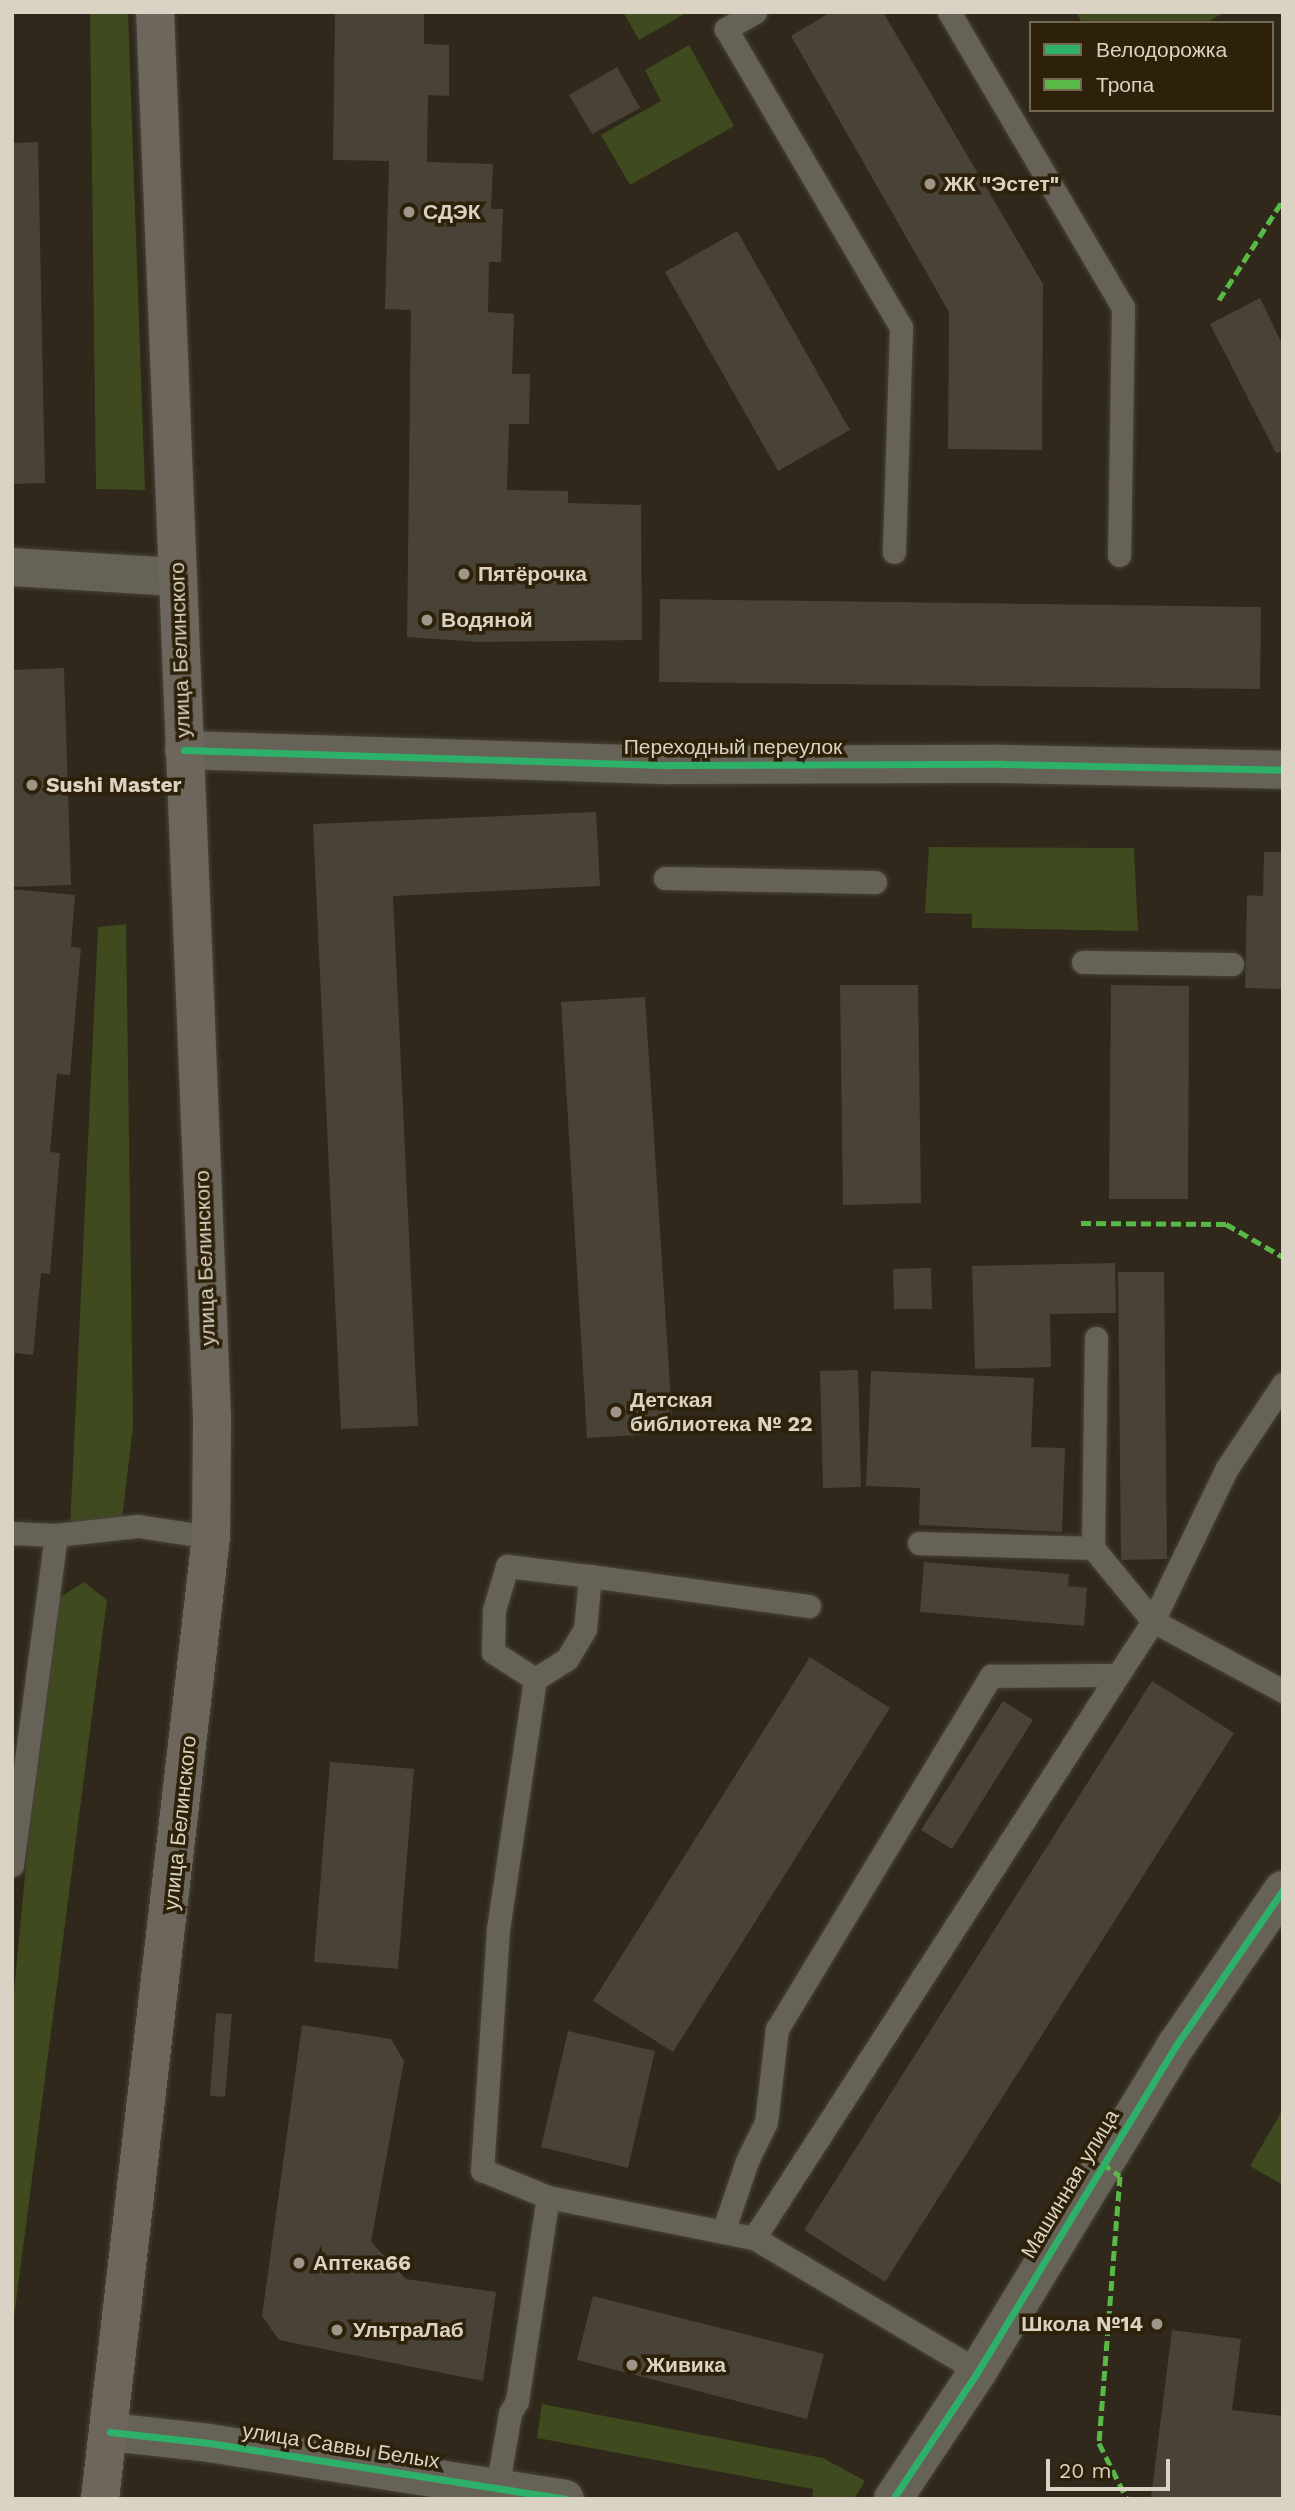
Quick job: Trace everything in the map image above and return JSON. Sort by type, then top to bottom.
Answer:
[{"type":"main road","name":"улица Белинского","points":[[100,2499],[110,2432],[211,1537],[212,1417],[155,12]]},
{"type":"street","points":[[12,567],[177,577]]},
{"type":"street","name":"Переходный переулок","points":[[184,750],[670,765],[1003,764],[1283,770]]},
{"type":"street","name":"Машинная улица","points":[[893,2499],[978,2371],[1177,2044],[1283,1890]]},
{"type":"street","name":"улица Саввы Белых","points":[[110,2432],[209,2443],[565,2499]]},
{"type":"lane","points":[[755,12],[726,29],[901,327],[894,552]]},
{"type":"lane","points":[[949,12],[1123,307],[1119,555]]},
{"type":"lane","points":[[665,878],[875,882]]},
{"type":"lane","points":[[1083,962],[1232,964]]},
{"type":"lane","points":[[1096,1338],[1093,1548],[1153,1621],[1283,1691]]},
{"type":"lane","points":[[754,2238],[1153,1621],[1227,1468],[1283,1384]]},
{"type":"lane","points":[[12,1533],[56,1535],[138,1526],[211,1537]]},
{"type":"lane","points":[[12,1866],[56,1535]]},
{"type":"lane","points":[[919,1543],[1093,1548]]},
{"type":"lane","points":[[535,1679],[493,1652],[494,1610],[507,1566],[808,1606]]},
{"type":"lane","points":[[535,1679],[567,1659],[585,1629],[590,1576]]},
{"type":"lane","points":[[723,2232],[747,2161],[766,2122],[777,2029],[991,1676],[1118,1675]]},
{"type":"lane","points":[[535,1679],[493,1979],[482,2170],[548,2197],[754,2238],[978,2371]]},
{"type":"lane","points":[[497,2489],[510,2413],[517,2401],[548,2197]]},
{"type":"green space","points":[[90,12],[128,12],[145,490],[96,489]]},
{"type":"green space","points":[[623,12],[688,12],[639,40]]},
{"type":"green space","points":[[1076,12],[1225,12],[1209,21],[1081,21]]},
{"type":"green space","points":[[689,45],[734,126],[630,185],[601,135],[661,101],[645,70]]},
{"type":"green space","points":[[929,847],[1134,848],[1138,931],[972,928],[972,914],[925,913]]},
{"type":"green space","points":[[126,924],[133,1426],[122,1519],[70,1530],[98,927]]},
{"type":"green space","points":[[84,1582],[107,1600],[12,2333],[12,2012],[51,1603]]},
{"type":"green space","points":[[1283,2109],[1283,2185],[1250,2166]]},
{"type":"green space","points":[[542,2404],[823,2458],[865,2481],[854,2499],[812,2499],[813,2489],[537,2438]]},
{"type":"building","points":[[335,12],[424,12],[424,44],[449,45],[449,96],[428,95],[427,162],[493,164],[491,209],[503,209],[501,262],[489,262],[488,312],[514,314],[512,374],[530,374],[529,424],[509,424],[507,490],[568,491],[568,503],[641,505],[642,640],[479,642],[407,637],[411,310],[385,309],[389,161],[333,160]]},
{"type":"building","name":"ЖК \"Эстет\"","points":[[831,12],[883,12],[1043,284],[1042,450],[948,449],[949,312],[791,36]]},
{"type":"building","points":[[617,67],[640,108],[592,134],[569,95]]},
{"type":"building","points":[[38,142],[45,483],[12,484],[12,143]]},
{"type":"building","points":[[737,231],[850,430],[778,471],[665,272]]},
{"type":"building","points":[[1260,298],[1283,346],[1283,451],[1276,453],[1210,324]]},
{"type":"building","points":[[660,599],[1261,607],[1260,689],[659,682]]},
{"type":"building","points":[[64,668],[71,885],[12,887],[12,670]]},
{"type":"building","points":[[596,812],[600,886],[393,896],[418,1426],[341,1429],[313,824]]},
{"type":"building","points":[[1264,852],[1283,852],[1283,989],[1245,988],[1247,895],[1263,896]]},
{"type":"building","points":[[12,889],[75,895],[71,947],[81,948],[70,1075],[57,1074],[50,1152],[60,1153],[50,1274],[41,1273],[33,1355],[15,1353],[14,1367]]},
{"type":"building","points":[[840,985],[918,985],[921,1203],[843,1205]]},
{"type":"building","points":[[1111,985],[1189,986],[1188,1199],[1109,1199]]},
{"type":"building","points":[[645,997],[673,1433],[587,1438],[561,1002]]},
{"type":"building","points":[[1115,1263],[1116,1313],[1050,1314],[1051,1367],[975,1369],[972,1266]]},
{"type":"building","points":[[931,1268],[932,1309],[894,1309],[893,1269]]},
{"type":"building","points":[[1118,1272],[1164,1272],[1167,1559],[1121,1560]]},
{"type":"building","points":[[858,1370],[861,1487],[823,1488],[820,1371]]},
{"type":"building","points":[[871,1371],[1034,1378],[1031,1447],[1065,1448],[1062,1532],[919,1525],[920,1488],[866,1486]]},
{"type":"building","points":[[924,1562],[1069,1574],[1068,1586],[1087,1588],[1084,1626],[920,1612]]},
{"type":"building","points":[[810,1657],[890,1708],[673,2052],[593,2001]]},
{"type":"building","points":[[1152,1681],[1234,1733],[885,2282],[804,2230]]},
{"type":"building","points":[[1003,1701],[1033,1720],[952,1849],[921,1830]]},
{"type":"building","points":[[330,1762],[414,1769],[398,1969],[314,1962]]},
{"type":"building","points":[[216,2013],[232,2014],[225,2097],[210,2096]]},
{"type":"building","points":[[302,2025],[391,2039],[404,2061],[371,2242],[406,2279],[496,2292],[483,2381],[279,2340],[262,2316]]},
{"type":"building","points":[[568,2031],[655,2051],[628,2168],[541,2147]]},
{"type":"building","points":[[593,2296],[824,2354],[807,2419],[577,2360]]},
{"type":"building","points":[[1172,2330],[1241,2339],[1232,2410],[1283,2416],[1283,2499],[1151,2497]]},
{"type":"marked path","points":[[1219,300],[1283,200]]},
{"type":"marked path","points":[[1081,1223],[1226,1224],[1283,1257]]},
{"type":"marked path","points":[[1102,2163],[1120,2176],[1099,2443],[1127,2499]]},
{"type":"cycle path","points":[[184,750],[670,765],[1003,764],[1283,770]]},
{"type":"cycle path","points":[[893,2499],[978,2371],[1177,2044],[1283,1890]]},
{"type":"cycle path","points":[[110,2432],[209,2443],[565,2499]]},
{"type":"place","name":"ЖК \"Эстет\"","points":[[930,184]]},
{"type":"place","name":"СДЭК","points":[[409,212]]},
{"type":"place","name":"Пятёрочка","points":[[464,574]]},
{"type":"place","name":"Водяной","points":[[427,620]]},
{"type":"place","name":"Sushi Master","points":[[32,785]]},
{"type":"place","name":"Детская библиотека № 22","points":[[616,1412]]},
{"type":"place","name":"Аптека66","points":[[299,2263]]},
{"type":"place","name":"Школа №14","points":[[1157,2324]]},
{"type":"place","name":"УльтраЛаб","points":[[337,2330]]},
{"type":"place","name":"Живика","points":[[632,2365]]}]
